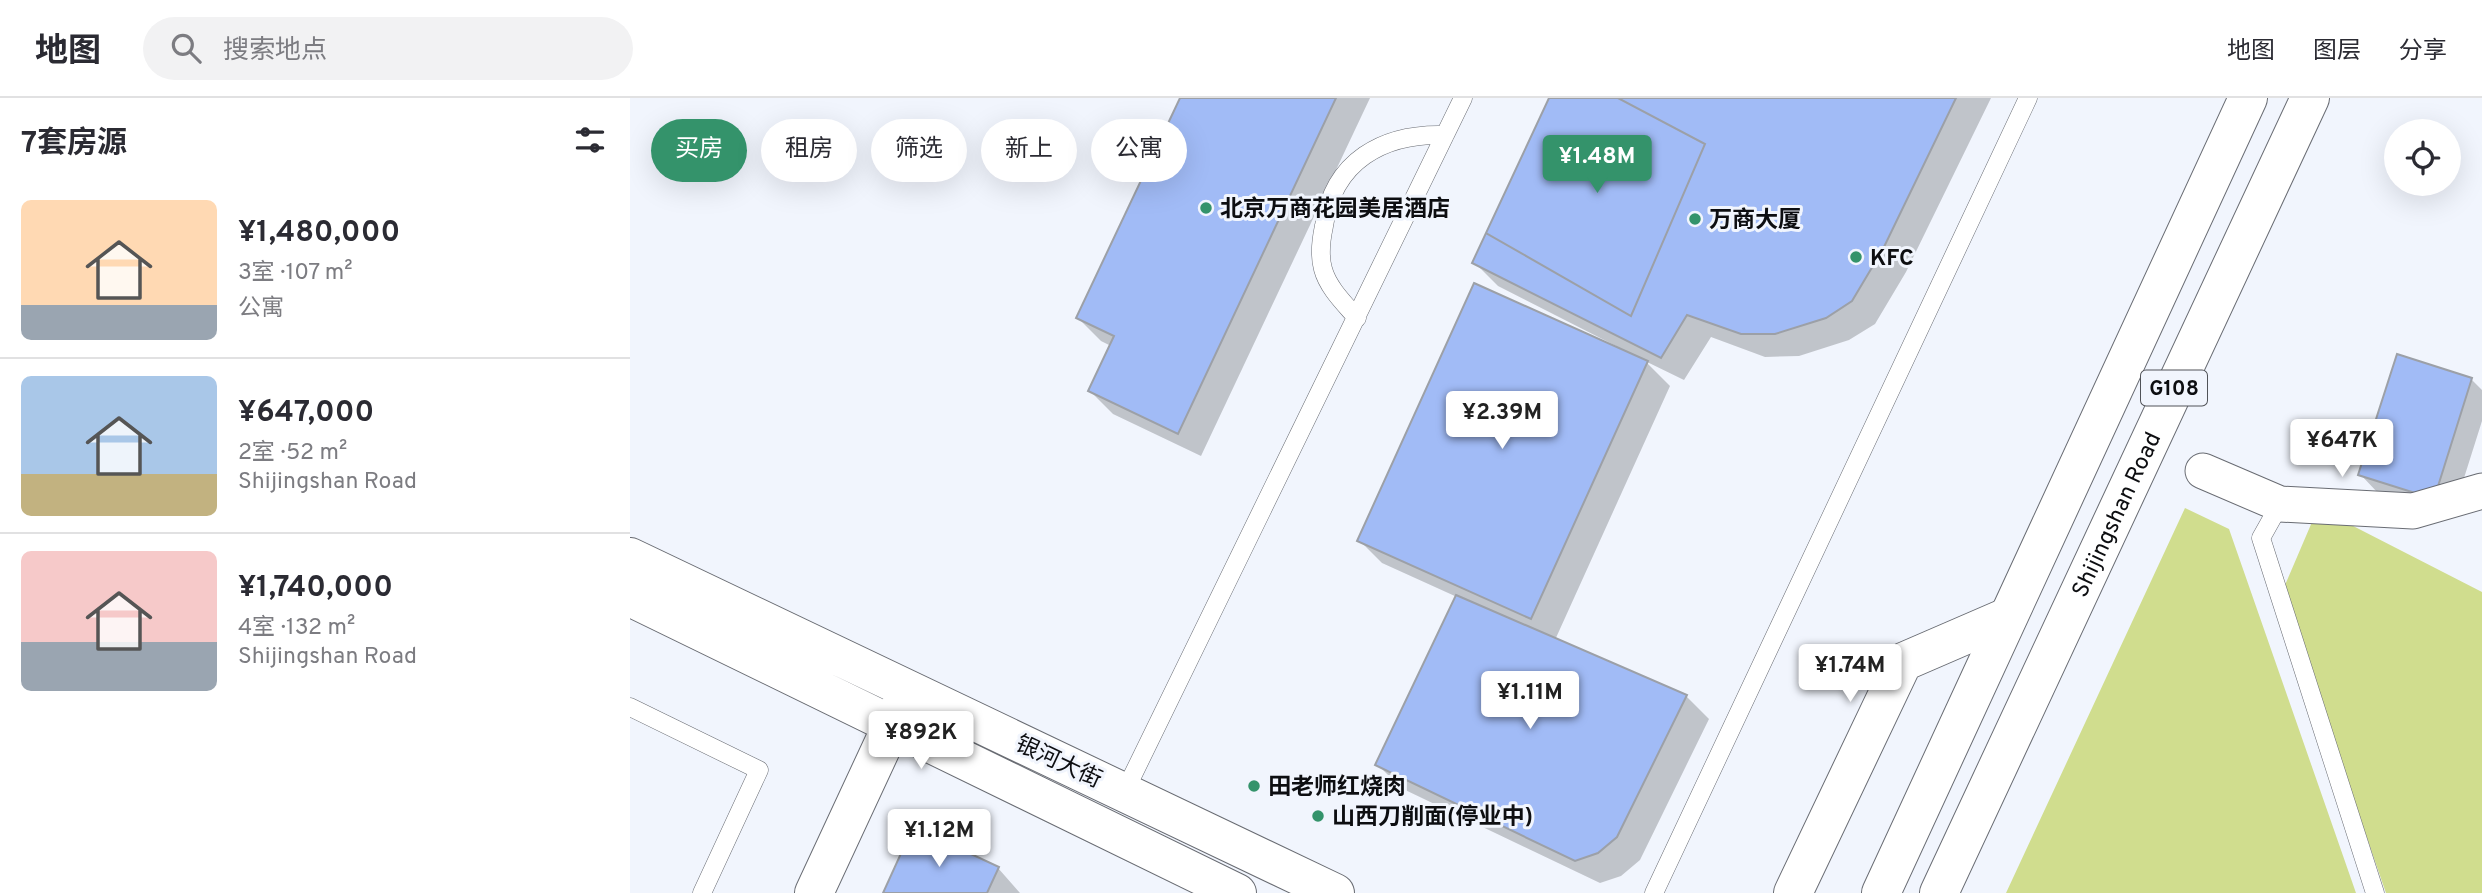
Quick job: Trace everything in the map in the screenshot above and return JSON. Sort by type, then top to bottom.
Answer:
[{"type":"main road","name":"G108","points":[[1881,893],[2248,98]]},
{"type":"main road","name":"Shijingshan Road","points":[[1939,893],[2310,98]]},
{"type":"main road","name":"银河大街","points":[[630,557],[1335,893]]},
{"type":"main road","name":"银河大街","points":[[630,597],[1237,893]]},
{"type":"main road","points":[[1793,893],[1903,662],[2007,617]]},
{"type":"main road","points":[[814,893],[908,690]]},
{"type":"street","points":[[2203,471],[2280,504],[2413,511],[2482,491]]},
{"type":"lane","points":[[1125,791],[1463,98]]},
{"type":"lane","points":[[1654,893],[2028,98]]},
{"type":"lane","points":[[1357,318],[1330,285],[1323,270],[1321,248],[1328,204],[1344,175],[1360,157],[1392,140],[1420,134],[1445,135]]},
{"type":"lane","points":[[2280,504],[2261,538],[2375,893]]},
{"type":"lane","points":[[630,707],[759,770],[702,893]]},
{"type":"green space","points":[[2185,508],[2229,529],[2356,893],[2006,893]]},
{"type":"green space","points":[[2318,508],[2482,592],[2482,893],[2386,893],[2282,592]]},
{"type":"building","name":"北京万商花园美居酒店","points":[[1180,98],[1336,98],[1178,434],[1088,391],[1114,336],[1076,318],[1140,182],[1187,182],[1187,119],[1170,119]]},
{"type":"building","points":[[1549,98],[1618,98],[1705,144],[1631,316],[1486,233]]},
{"type":"building","name":"万商大厦","points":[[1549,98],[1956,98],[1883,249],[1852,301],[1826,318],[1775,334],[1741,334],[1687,315],[1661,358],[1472,263]]},
{"type":"building","points":[[1474,283],[1648,361],[1531,619],[1357,541]]},
{"type":"building","points":[[2397,354],[2472,378],[2434,499],[2358,475]]},
{"type":"building","points":[[1456,595],[1687,695],[1617,837],[1598,853],[1575,861],[1375,765]]},
{"type":"building","points":[[913,827],[999,867],[987,893],[883,893]]},
{"type":"place","name":"北京万商花园美居酒店","points":[[1206,208]]},
{"type":"place","name":"万商大厦","points":[[1695,219]]},
{"type":"place","name":"KFC","points":[[1856,257]]},
{"type":"place","name":"田老师红烧肉","points":[[1254,786]]},
{"type":"place","name":"山西刀削面(停业中)","points":[[1318,816]]}]
